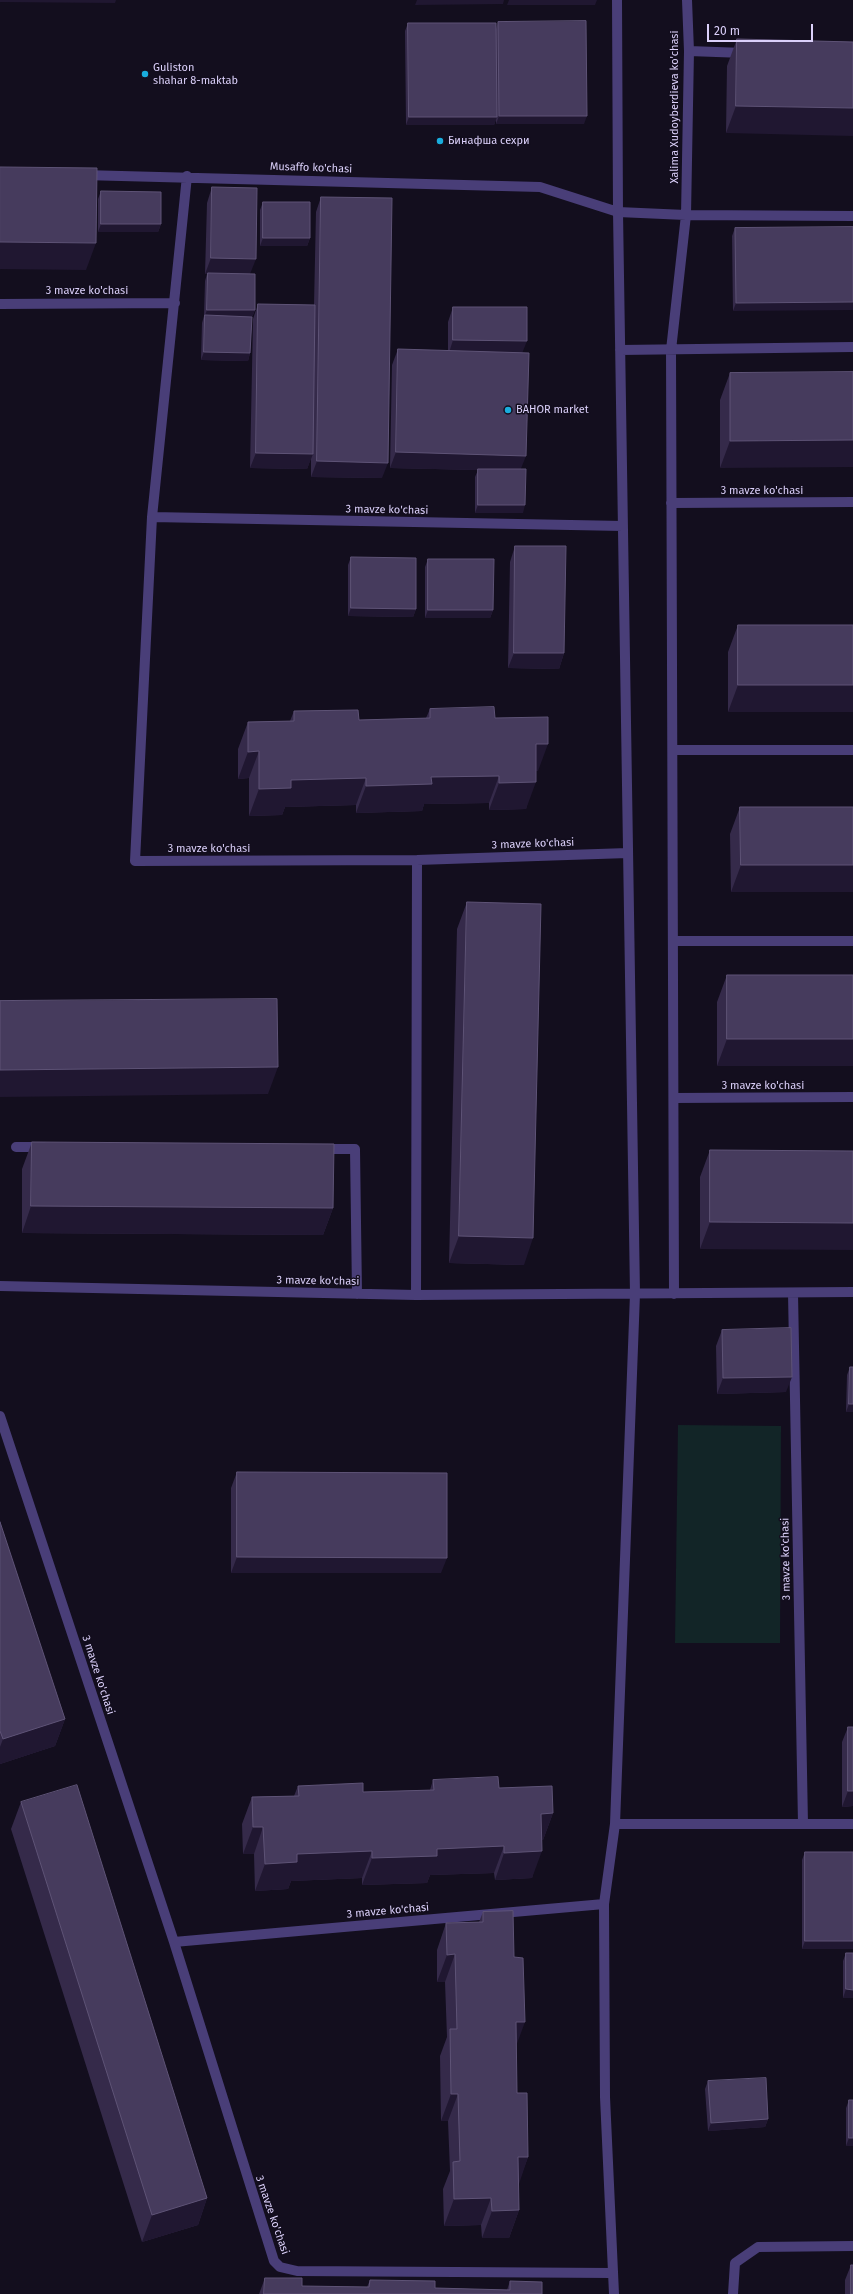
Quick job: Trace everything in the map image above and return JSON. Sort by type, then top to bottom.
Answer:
[{"type":"street","points":[[614,2294],[605,2097],[604,1904],[614,1824],[635,1294],[618,212],[617,0]]},
{"type":"street","name":"Xalima Xudoyberdieva ko'chasi","points":[[674,1294],[671,350],[686,215],[688,51],[687,0]]},
{"type":"street","points":[[688,51],[751,53]]},
{"type":"street","name":"Musaffo ko'chasi","points":[[70,174],[187,176],[540,187],[618,212],[686,215],[853,216]]},
{"type":"street","name":"3 mavze ko'chasi","points":[[187,176],[152,517],[136,861],[417,860],[628,852]]},
{"type":"street","name":"3 mavze ko'chasi","points":[[0,304],[175,303]]},
{"type":"street","points":[[620,350],[853,347]]},
{"type":"street","name":"3 mavze ko'chasi","points":[[671,503],[853,502]]},
{"type":"street","name":"3 mavze ko'chasi","points":[[152,517],[623,526]]},
{"type":"street","points":[[673,750],[853,750]]},
{"type":"street","points":[[416,1295],[417,860]]},
{"type":"street","points":[[673,941],[853,941]]},
{"type":"street","name":"3 mavze ko'chasi","points":[[674,1098],[853,1097]]},
{"type":"street","points":[[16,1147],[56,1147]]},
{"type":"street","points":[[307,1149],[355,1149],[356,1294]]},
{"type":"street","name":"3 mavze ko'chasi","points":[[0,1286],[416,1295],[853,1292]]},
{"type":"street","name":"3 mavze ko'chasi","points":[[793,1293],[803,1824]]},
{"type":"street","name":"3 mavze ko'chasi","points":[[0,1416],[174,1942],[269,2251],[280,2267],[297,2270],[612,2273]]},
{"type":"street","points":[[614,1824],[853,1824]]},
{"type":"street","name":"3 mavze ko'chasi","points":[[174,1942],[604,1904]]},
{"type":"street","points":[[733,2294],[735,2263],[758,2247],[853,2246]]},
{"type":"green space","points":[[678,1425],[781,1426],[780,1643],[675,1643]]},
{"type":"building","points":[[586,21],[587,116],[499,116],[498,22]]},
{"type":"building","points":[[408,23],[496,23],[497,117],[409,117]]},
{"type":"building","points":[[737,39],[853,42],[853,108],[736,106]]},
{"type":"building","points":[[0,167],[97,168],[96,243],[0,242]]},
{"type":"building","points":[[212,187],[257,188],[256,259],[211,258]]},
{"type":"building","points":[[101,191],[161,192],[161,224],[101,224]]},
{"type":"building","points":[[321,197],[392,198],[388,463],[317,461]]},
{"type":"building","points":[[263,202],[310,202],[310,238],[263,238]]},
{"type":"building","points":[[853,227],[853,302],[736,303],[735,228]]},
{"type":"building","points":[[208,273],[255,274],[255,310],[207,310]]},
{"type":"building","points":[[258,304],[315,305],[313,454],[256,453]]},
{"type":"building","points":[[453,307],[527,307],[527,341],[453,340]]},
{"type":"building","points":[[205,315],[252,317],[250,353],[204,352]]},
{"type":"building","points":[[398,349],[529,353],[526,456],[396,452]]},
{"type":"building","points":[[853,372],[853,440],[730,441],[730,373]]},
{"type":"building","points":[[478,469],[526,469],[525,505],[478,505]]},
{"type":"building","points":[[515,546],[566,546],[564,653],[514,653]]},
{"type":"building","points":[[351,557],[416,558],[416,609],[351,608]]},
{"type":"building","points":[[428,559],[494,559],[493,610],[428,610]]},
{"type":"building","points":[[738,625],[853,625],[853,685],[738,685]]},
{"type":"building","points":[[494,707],[495,718],[548,717],[548,744],[536,744],[536,782],[499,783],[499,776],[431,777],[432,784],[366,786],[366,778],[291,780],[291,788],[259,789],[259,751],[248,752],[248,722],[294,721],[294,711],[358,710],[359,720],[430,718],[430,709]]},
{"type":"building","points":[[740,807],[853,807],[853,865],[741,865]]},
{"type":"building","points":[[467,902],[541,904],[533,1238],[459,1236]]},
{"type":"building","points":[[727,975],[853,975],[853,1039],[727,1039]]},
{"type":"building","points":[[277,999],[278,1067],[0,1070],[0,1001]]},
{"type":"building","points":[[32,1142],[334,1144],[333,1208],[31,1206]]},
{"type":"building","points":[[710,1150],[853,1151],[853,1223],[710,1222]]},
{"type":"building","points":[[791,1328],[792,1377],[723,1378],[722,1330]]},
{"type":"building","points":[[850,1367],[853,1367],[853,1404],[849,1404]]},
{"type":"building","points":[[237,1472],[447,1473],[447,1558],[237,1557]]},
{"type":"building","points":[[0,1522],[65,1719],[3,1739],[0,1731]]},
{"type":"building","points":[[848,1727],[853,1727],[853,1791],[848,1791]]},
{"type":"building","points":[[498,1777],[499,1788],[552,1786],[553,1813],[541,1814],[542,1851],[504,1853],[504,1846],[437,1849],[437,1856],[372,1858],[372,1851],[297,1854],[297,1862],[265,1864],[263,1827],[253,1827],[252,1797],[299,1796],[298,1786],[363,1783],[363,1792],[434,1790],[433,1780]]},
{"type":"building","points":[[77,1785],[207,2198],[152,2215],[21,1802]]},
{"type":"building","points":[[805,1852],[853,1852],[853,1941],[805,1941]]},
{"type":"building","points":[[513,1911],[514,1957],[523,1958],[525,2022],[516,2022],[517,2093],[527,2093],[528,2157],[518,2157],[519,2210],[492,2211],[491,2198],[454,2199],[453,2162],[460,2161],[458,2094],[451,2094],[450,2029],[457,2029],[455,1954],[447,1955],[446,1923],[483,1922],[483,1912]]},
{"type":"building","points":[[846,1953],[853,1953],[853,1990],[846,1989]]},
{"type":"building","points":[[766,2078],[768,2119],[711,2123],[708,2081]]},
{"type":"building","points":[[849,2100],[853,2100],[853,2138],[849,2138]]},
{"type":"building","points":[[851,2265],[853,2265],[853,2294],[851,2294]]},
{"type":"building","points":[[265,2278],[302,2278],[302,2286],[369,2287],[370,2280],[435,2281],[435,2288],[510,2290],[510,2281],[542,2282],[542,2294],[264,2294]]},
{"type":"place","name":"Guliston shahar 8-maktab","points":[[145,74]]},
{"type":"place","name":"Бинафша сехри","points":[[440,141]]},
{"type":"place","name":"BAHOR market","points":[[508,410]]}]
